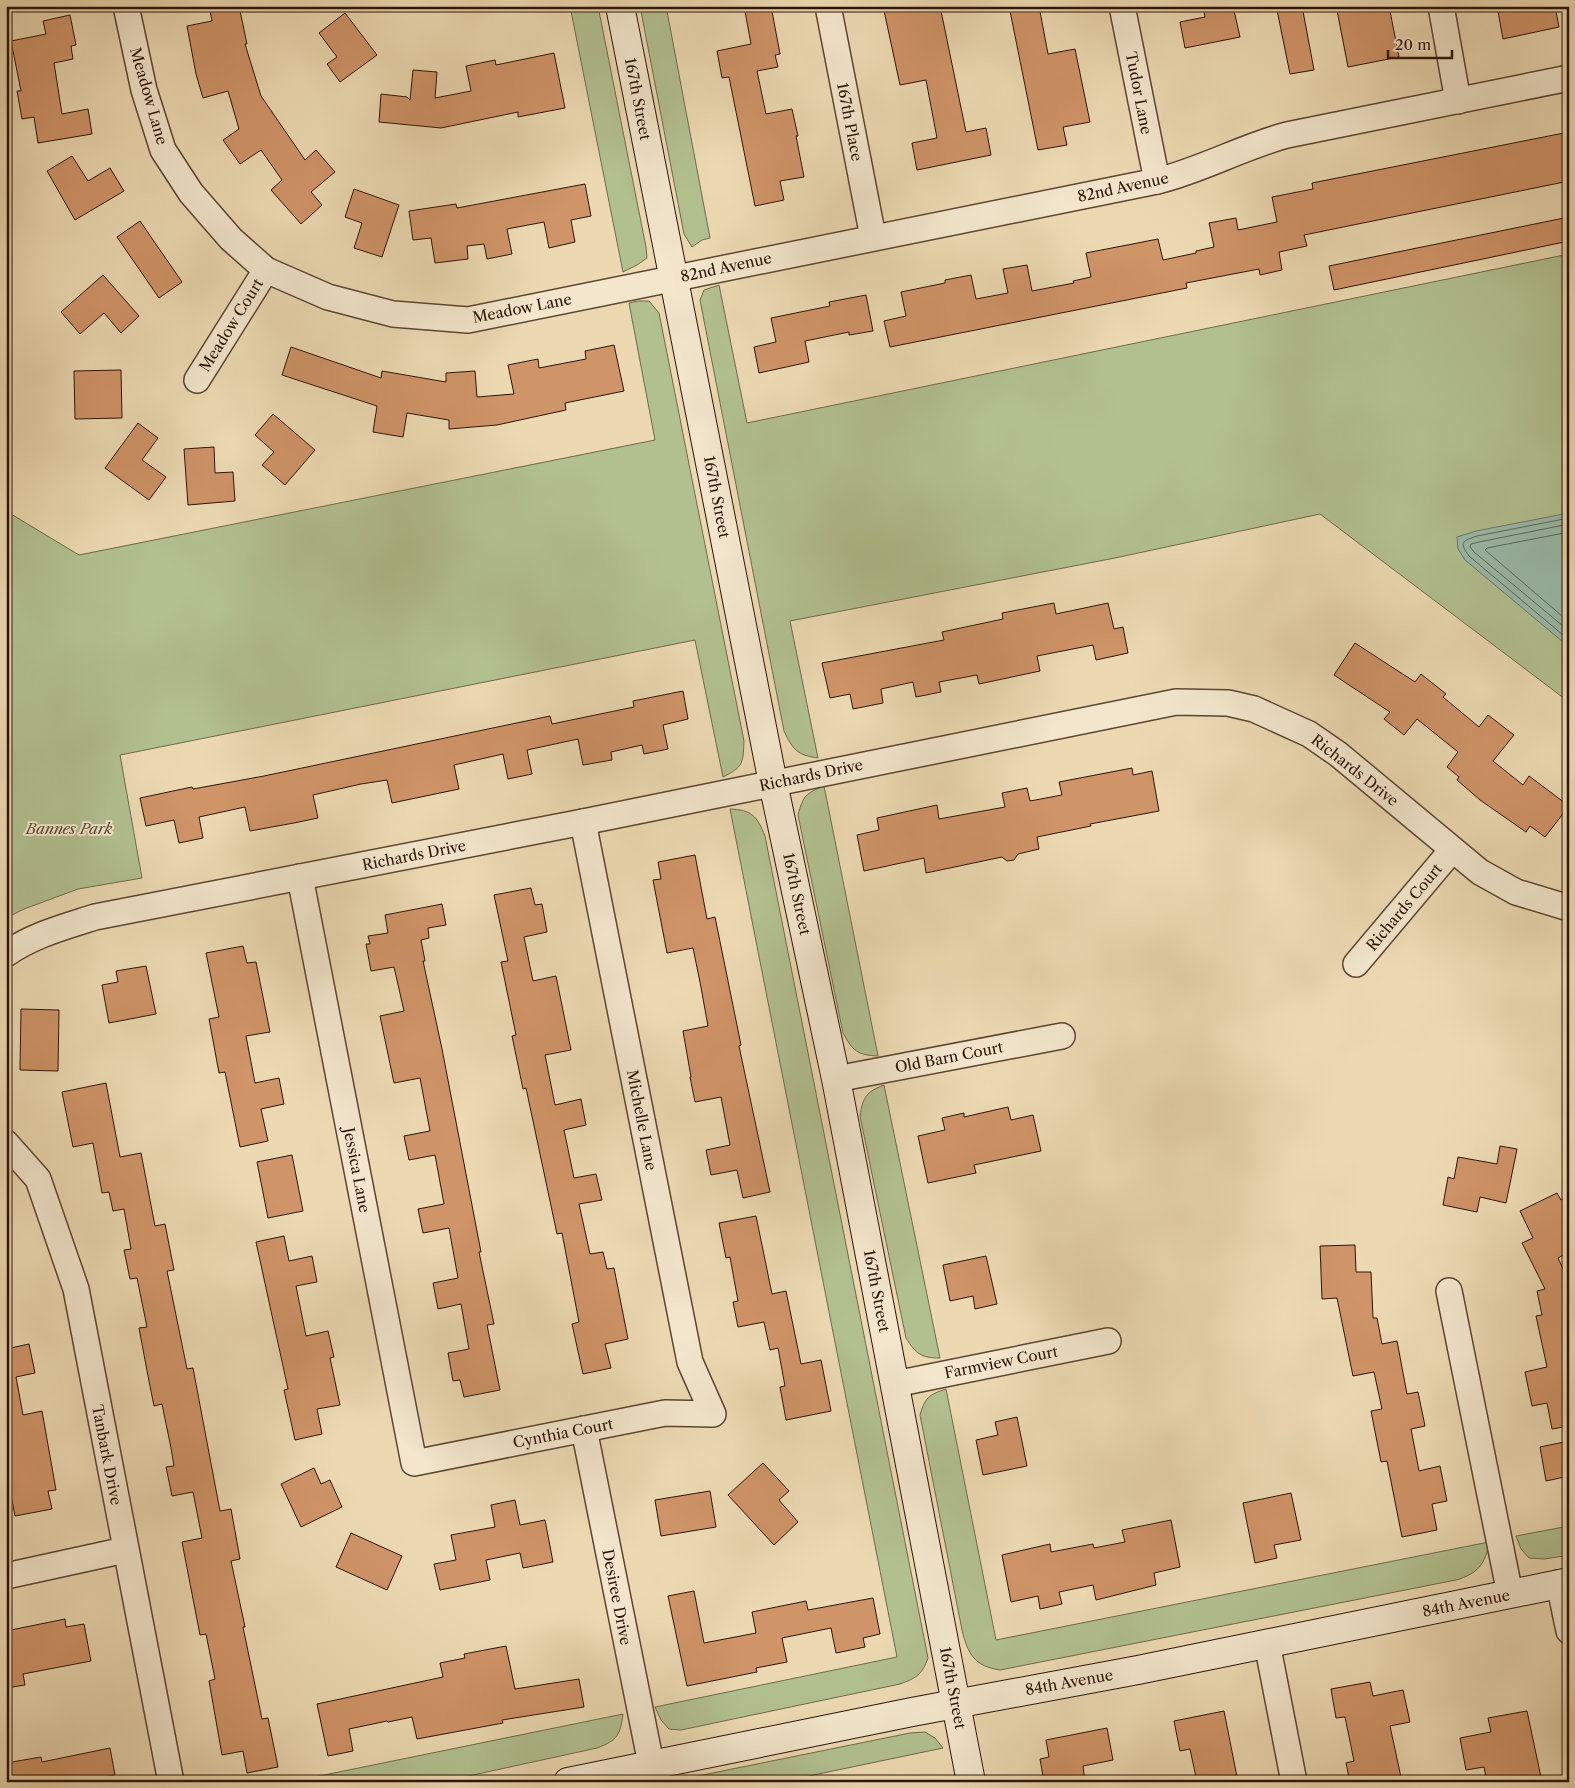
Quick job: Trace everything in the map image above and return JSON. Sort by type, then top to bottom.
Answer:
[{"type":"street","name":"Meadow Lane","points":[[126,6],[144,90],[163,150],[191,193],[231,239],[266,270],[328,297],[393,314],[468,320],[673,278]]},
{"type":"street","name":"167th Street","points":[[620,6],[773,783],[836,1079],[971,1782]]},
{"type":"street","name":"167th Place","points":[[828,6],[873,237]]},
{"type":"street","name":"Tudor Lane","points":[[1122,6],[1157,181]]},
{"type":"street","points":[[1441,6],[1458,101]]},
{"type":"street","name":"82nd Avenue","points":[[673,278],[1157,181],[1192,171],[1265,141],[1287,135],[1569,78]]},
{"type":"street","name":"Meadow Court","points":[[197,380],[266,270]]},
{"type":"street","name":"Richards Drive","points":[[6,954],[19,945],[48,932],[95,917],[582,822],[1176,702],[1228,703],[1254,709],[1309,734],[1338,754],[1480,872],[1516,892],[1569,908]]},
{"type":"street","name":"Michelle Lane","points":[[582,822],[690,1362],[713,1414]]},
{"type":"street","name":"Richards Court","points":[[1356,964],[1452,850]]},
{"type":"street","name":"Jessica Lane","points":[[300,877],[414,1464]]},
{"type":"street","name":"Old Barn Court","points":[[836,1079],[1062,1036]]},
{"type":"street","name":"Tanbark Drive","points":[[6,1144],[38,1179],[76,1289],[171,1782]]},
{"type":"street","points":[[1449,1291],[1510,1594]]},
{"type":"street","name":"Farmview Court","points":[[895,1384],[1108,1341]]},
{"type":"street","name":"Cynthia Court","points":[[414,1464],[665,1413],[713,1414]]},
{"type":"street","name":"Desiree Drive","points":[[584,1429],[651,1764]]},
{"type":"street","points":[[6,1576],[125,1550]]},
{"type":"street","points":[[1564,1582],[1569,1631]]},
{"type":"street","name":"84th Avenue","points":[[568,1782],[956,1703],[1138,1670],[1564,1582]]},
{"type":"street","points":[[1267,1643],[1294,1782]]},
{"type":"green space","points":[[570,6],[598,6],[646,247],[647,258],[623,272]]},
{"type":"green space","points":[[640,6],[666,6],[710,238],[702,240],[692,247],[684,234]]},
{"type":"green space","points":[[1569,254],[1569,702],[1320,514],[1115,558],[790,621],[818,758],[800,753],[790,743],[784,731],[700,300],[704,290],[719,285],[747,423]]},
{"type":"green space","name":"Bannes Park","points":[[649,301],[659,313],[744,741],[741,764],[735,770],[723,777],[695,640],[120,755],[142,878],[78,889],[24,909],[6,918],[6,511],[79,555],[655,440],[629,303]]},
{"type":"green space","points":[[824,786],[878,1056],[865,1055],[856,1051],[843,1033],[798,815],[806,796]]},
{"type":"green space","points":[[730,809],[744,811],[753,815],[765,836],[928,1658],[918,1675],[900,1684],[681,1730],[669,1729],[661,1720],[655,1707],[897,1657]]},
{"type":"green space","points":[[884,1085],[940,1358],[920,1354],[906,1338],[860,1116],[862,1104],[866,1096]]},
{"type":"green space","points":[[946,1389],[996,1640],[1489,1542],[1488,1550],[1483,1562],[1475,1571],[1456,1580],[1000,1670],[991,1668],[974,1658],[964,1638],[920,1415],[928,1398]]},
{"type":"green space","points":[[1569,1526],[1569,1555],[1545,1559],[1529,1558],[1521,1549],[1516,1536]]},
{"type":"green space","points":[[623,1714],[617,1736],[610,1742],[597,1748],[441,1782],[290,1782]]},
{"type":"green space","points":[[925,1732],[935,1738],[943,1748],[780,1782],[668,1782],[910,1733]]},
{"type":"water","points":[[1569,513],[1569,647],[1465,560],[1458,549],[1457,537],[1476,531]]},
{"type":"building","points":[[209,6],[239,6],[247,44],[245,44],[261,96],[305,160],[316,150],[335,172],[311,192],[322,205],[301,224],[271,190],[282,180],[261,150],[240,164],[223,140],[239,129],[228,91],[203,98],[196,74],[187,26],[212,21]]},
{"type":"building","points":[[744,6],[771,6],[780,54],[775,55],[778,67],[757,71],[766,114],[792,109],[804,177],[780,181],[784,200],[755,206],[729,77],[722,78],[717,51],[751,44]]},
{"type":"building","points":[[883,6],[940,6],[966,132],[986,128],[991,155],[917,170],[912,143],[937,138],[926,80],[900,85]]},
{"type":"building","points":[[1009,6],[1039,6],[1048,54],[1075,49],[1090,122],[1063,127],[1067,145],[1038,150]]},
{"type":"building","points":[[1203,6],[1233,6],[1240,37],[1185,48],[1180,22],[1205,17]]},
{"type":"building","points":[[1302,6],[1314,70],[1290,74],[1277,10]]},
{"type":"building","points":[[1356,6],[1389,6],[1399,57],[1348,67],[1337,10]]},
{"type":"building","points":[[1497,6],[1555,6],[1559,27],[1503,39]]},
{"type":"building","points":[[345,13],[377,55],[340,82],[327,64],[337,57],[319,33]]},
{"type":"building","points":[[70,15],[76,45],[71,46],[73,59],[54,63],[62,114],[88,109],[92,134],[38,143],[34,117],[22,119],[17,91],[21,91],[11,41],[46,34],[43,21]]},
{"type":"building","points":[[554,53],[565,108],[518,117],[518,112],[441,128],[379,122],[381,94],[407,97],[410,100],[413,70],[437,72],[435,98],[471,91],[466,66],[495,60],[496,65]]},
{"type":"building","points":[[1569,132],[1569,181],[1304,235],[1307,246],[1279,252],[1282,270],[1260,275],[1259,269],[1186,283],[1187,288],[890,347],[884,321],[906,316],[901,292],[945,283],[945,280],[971,275],[976,299],[1008,293],[1003,269],[1027,265],[1032,291],[1074,283],[1073,281],[1091,277],[1086,253],[1158,239],[1163,260],[1196,253],[1196,251],[1214,247],[1209,223],[1236,218],[1238,230],[1277,222],[1272,197],[1313,189],[1312,183]]},
{"type":"building","points":[[72,156],[88,181],[110,168],[124,191],[75,220],[47,171]]},
{"type":"building","points":[[585,184],[591,216],[571,220],[575,242],[549,248],[544,222],[507,229],[512,254],[487,259],[484,244],[467,246],[468,259],[435,263],[431,238],[413,240],[409,211],[456,204],[457,208]]},
{"type":"building","points":[[354,189],[399,205],[382,257],[354,248],[362,223],[345,217]]},
{"type":"building","points":[[1569,217],[1569,241],[1334,290],[1329,266]]},
{"type":"building","points":[[140,221],[182,282],[159,298],[117,237]]},
{"type":"building","points":[[103,275],[139,316],[121,333],[104,313],[80,334],[61,312]]},
{"type":"building","points":[[866,295],[873,331],[849,335],[849,332],[805,341],[809,362],[759,373],[754,347],[776,342],[771,318],[830,306],[829,302]]},
{"type":"building","points":[[614,345],[624,391],[565,403],[566,410],[497,425],[449,429],[449,420],[407,413],[403,437],[373,432],[377,406],[282,375],[291,347],[381,378],[382,371],[446,382],[446,373],[475,371],[477,397],[514,394],[508,365],[538,359],[539,368],[586,359],[585,351]]},
{"type":"building","points":[[121,370],[122,418],[75,419],[74,371]]},
{"type":"building","points":[[273,414],[315,450],[285,485],[262,465],[274,452],[255,435]]},
{"type":"building","points":[[138,423],[158,438],[142,460],[166,477],[149,500],[105,468]]},
{"type":"building","points":[[214,447],[215,473],[233,472],[235,501],[188,505],[184,449]]},
{"type":"building","points":[[1054,603],[1056,614],[1108,603],[1114,629],[1123,627],[1128,653],[1096,660],[1093,645],[1037,656],[1040,671],[979,684],[977,675],[939,682],[941,692],[916,697],[913,682],[881,689],[883,703],[853,709],[850,694],[830,698],[822,663],[944,640],[942,632],[1003,619],[1002,613]]},
{"type":"building","points":[[1355,643],[1415,682],[1421,674],[1446,694],[1443,697],[1479,727],[1488,715],[1514,735],[1493,761],[1523,785],[1529,776],[1569,806],[1545,837],[1530,826],[1526,832],[1480,800],[1457,780],[1459,777],[1447,767],[1458,752],[1417,719],[1404,735],[1384,719],[1390,712],[1334,675]]},
{"type":"building","points":[[683,691],[688,719],[663,725],[668,749],[644,754],[642,745],[611,752],[612,760],[583,765],[578,739],[527,750],[532,774],[508,779],[503,754],[454,765],[459,789],[392,803],[387,780],[313,795],[318,818],[294,823],[250,831],[245,807],[199,817],[203,838],[179,843],[174,820],[146,826],[140,798],[192,787],[193,789],[264,776],[550,716],[552,724],[634,707],[633,701]]},
{"type":"building","points":[[1132,768],[1133,775],[1152,771],[1159,811],[1090,824],[1091,826],[1037,837],[1039,849],[1018,854],[1014,860],[1007,861],[1002,857],[926,873],[924,858],[864,871],[857,835],[879,830],[877,818],[937,805],[939,819],[1005,807],[1002,793],[1027,788],[1030,801],[1062,795],[1059,782]]},
{"type":"building","points":[[695,855],[707,919],[715,917],[741,1045],[739,1046],[770,1192],[743,1198],[737,1170],[711,1175],[706,1150],[730,1145],[721,1097],[695,1102],[690,1077],[683,1031],[708,1026],[700,982],[693,948],[667,953],[653,880],[661,879],[658,862]]},
{"type":"building","points":[[531,888],[535,905],[542,904],[547,932],[524,937],[533,981],[556,976],[571,1050],[545,1055],[555,1105],[581,1099],[586,1125],[564,1130],[574,1178],[596,1174],[602,1200],[579,1204],[590,1254],[603,1252],[607,1269],[614,1268],[628,1339],[605,1344],[611,1368],[583,1374],[572,1324],[579,1322],[562,1233],[557,1234],[526,1088],[523,1089],[512,1036],[516,1035],[501,962],[508,961],[494,895]]},
{"type":"building","points":[[442,904],[446,925],[428,928],[429,938],[421,940],[425,961],[423,961],[442,1049],[494,1324],[487,1325],[500,1390],[464,1397],[460,1380],[453,1381],[448,1353],[469,1349],[461,1304],[438,1309],[433,1283],[458,1278],[449,1228],[423,1233],[418,1209],[444,1204],[435,1155],[409,1160],[404,1136],[430,1131],[420,1078],[394,1083],[380,1016],[404,1011],[394,967],[371,971],[366,944],[370,944],[368,936],[388,933],[385,915]]},
{"type":"building","points":[[243,946],[247,963],[256,962],[270,1032],[246,1036],[255,1083],[279,1078],[284,1104],[261,1109],[268,1141],[240,1147],[225,1072],[219,1073],[209,1019],[219,1017],[206,953]]},
{"type":"building","points":[[146,966],[156,1014],[109,1023],[102,985],[118,982],[116,971]]},
{"type":"building","points":[[21,1009],[59,1010],[58,1071],[20,1070]]},
{"type":"building","points":[[106,1083],[120,1157],[141,1153],[155,1226],[165,1224],[174,1270],[167,1271],[187,1369],[193,1368],[220,1511],[231,1509],[240,1559],[231,1561],[245,1627],[243,1627],[262,1719],[268,1718],[278,1767],[247,1773],[243,1751],[222,1755],[209,1681],[215,1679],[206,1634],[200,1635],[182,1542],[202,1538],[193,1492],[172,1496],[166,1467],[174,1466],[171,1448],[162,1404],[154,1406],[148,1376],[139,1328],[147,1327],[137,1278],[130,1279],[124,1250],[131,1249],[124,1209],[113,1211],[109,1192],[102,1193],[93,1143],[73,1147],[62,1092]]},
{"type":"building","points":[[1008,1107],[1011,1120],[1033,1115],[1041,1151],[974,1165],[976,1173],[928,1183],[918,1136],[945,1130],[942,1118],[964,1113],[964,1117]]},
{"type":"building","points":[[1500,1146],[1517,1149],[1506,1203],[1480,1197],[1477,1212],[1443,1205],[1448,1177],[1454,1179],[1458,1157],[1497,1164]]},
{"type":"building","points":[[292,1155],[303,1211],[268,1218],[257,1162]]},
{"type":"building","points":[[1557,1193],[1561,1200],[1569,1196],[1569,1252],[1558,1258],[1569,1282],[1569,1426],[1552,1429],[1547,1403],[1532,1406],[1525,1372],[1547,1367],[1536,1316],[1542,1315],[1537,1291],[1545,1289],[1522,1243],[1533,1238],[1520,1211]]},
{"type":"building","points":[[756,1216],[772,1294],[786,1291],[801,1364],[821,1360],[831,1411],[786,1420],[780,1387],[785,1386],[778,1348],[770,1350],[764,1322],[738,1327],[733,1302],[738,1301],[730,1257],[726,1258],[719,1223]]},
{"type":"building","points":[[284,1236],[289,1261],[312,1256],[317,1282],[296,1286],[306,1336],[328,1331],[334,1357],[330,1358],[340,1405],[317,1409],[322,1434],[295,1440],[284,1390],[288,1389],[256,1242]]},
{"type":"building","points":[[1355,1245],[1356,1272],[1371,1272],[1373,1318],[1377,1318],[1382,1344],[1397,1341],[1407,1394],[1418,1392],[1425,1426],[1411,1429],[1419,1471],[1440,1466],[1447,1501],[1432,1504],[1437,1530],[1402,1537],[1387,1461],[1381,1462],[1371,1411],[1382,1409],[1374,1372],[1353,1376],[1337,1298],[1322,1299],[1320,1246]]},
{"type":"building","points":[[986,1256],[997,1304],[975,1309],[973,1296],[950,1301],[943,1265]]},
{"type":"building","points":[[29,1344],[35,1373],[16,1377],[23,1415],[42,1411],[56,1490],[48,1491],[52,1509],[15,1516],[6,1469],[6,1349]]},
{"type":"building","points":[[1017,1417],[1027,1466],[983,1475],[976,1440],[998,1435],[995,1422]]},
{"type":"building","points":[[1569,1441],[1569,1476],[1546,1481],[1540,1447]]},
{"type":"building","points":[[763,1463],[789,1491],[779,1500],[798,1522],[774,1545],[728,1495]]},
{"type":"building","points":[[314,1468],[321,1484],[330,1480],[342,1507],[301,1527],[281,1484]]},
{"type":"building","points":[[710,1491],[716,1527],[661,1536],[655,1500]]},
{"type":"building","points":[[1291,1493],[1301,1540],[1274,1545],[1277,1558],[1255,1563],[1243,1503]]},
{"type":"building","points":[[515,1500],[520,1525],[545,1520],[553,1562],[523,1568],[520,1553],[486,1560],[490,1580],[440,1590],[434,1564],[456,1560],[451,1535],[495,1527],[491,1505]]},
{"type":"building","points":[[1171,1520],[1180,1567],[1154,1573],[1156,1585],[1096,1600],[1093,1585],[1059,1592],[1062,1604],[1040,1609],[1038,1596],[1011,1602],[1002,1555],[1050,1544],[1051,1552],[1093,1544],[1094,1548],[1125,1542],[1122,1530]]},
{"type":"building","points":[[351,1533],[402,1556],[387,1590],[336,1567]]},
{"type":"building","points":[[694,1591],[704,1643],[756,1633],[752,1612],[806,1601],[808,1610],[873,1598],[880,1634],[863,1638],[865,1647],[836,1653],[831,1628],[782,1638],[787,1662],[756,1668],[757,1672],[687,1686],[668,1596]]},
{"type":"building","points":[[65,1619],[66,1627],[84,1624],[91,1661],[23,1674],[25,1685],[6,1688],[6,1631]]},
{"type":"building","points":[[506,1646],[515,1689],[579,1679],[584,1707],[502,1720],[503,1723],[417,1739],[412,1717],[387,1721],[349,1729],[353,1751],[328,1756],[317,1704],[443,1677],[440,1663],[465,1658],[464,1654]]},
{"type":"building","points":[[1370,1682],[1373,1696],[1403,1690],[1410,1722],[1390,1726],[1402,1782],[1350,1782],[1346,1763],[1354,1761],[1345,1717],[1336,1718],[1331,1689]]},
{"type":"building","points":[[1224,1711],[1238,1782],[1197,1782],[1190,1749],[1180,1751],[1174,1721]]},
{"type":"building","points":[[1527,1711],[1542,1782],[1487,1782],[1484,1767],[1466,1770],[1460,1738],[1491,1732],[1488,1718]]},
{"type":"building","points":[[1107,1728],[1113,1760],[1083,1766],[1085,1782],[1044,1782],[1040,1759],[1049,1757],[1046,1740]]},
{"type":"building","points":[[110,1748],[115,1775],[107,1776],[108,1782],[6,1782],[6,1763],[41,1757],[42,1762]]}]
